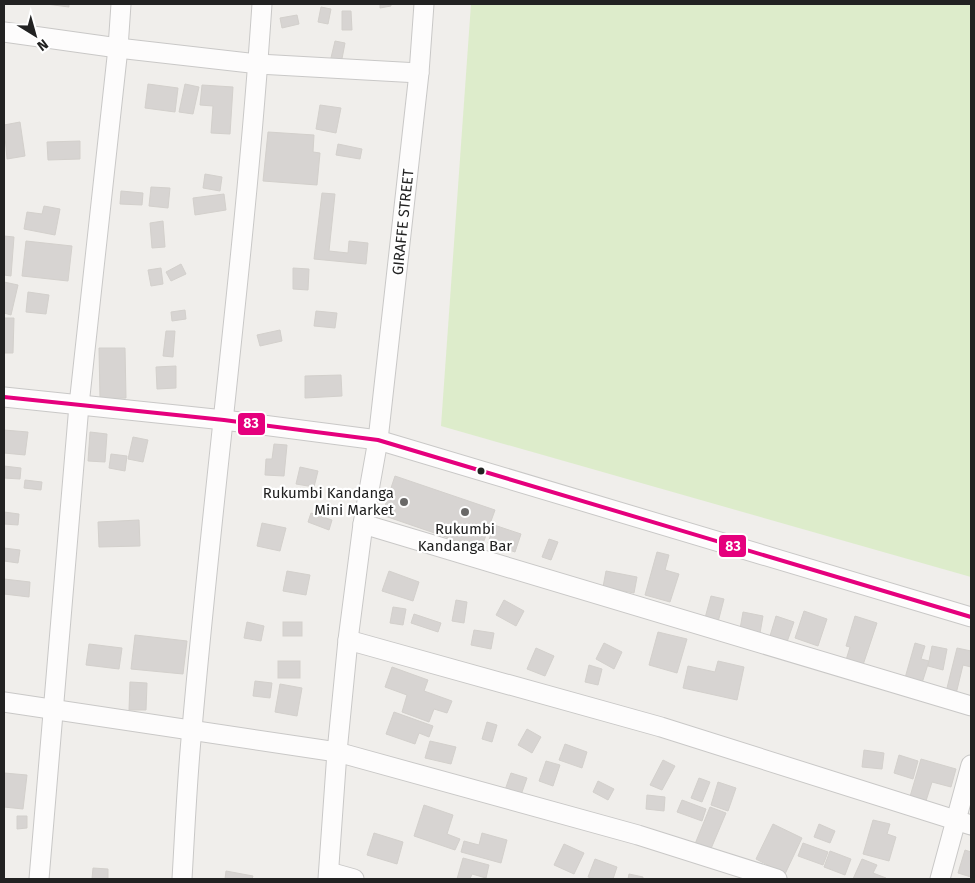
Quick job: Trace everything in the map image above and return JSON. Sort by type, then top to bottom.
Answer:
[{"type":"street","points":[[39,879],[79,404],[118,48],[121,4]]},
{"type":"street","points":[[182,879],[192,730],[224,420],[262,4]]},
{"type":"street","name":"GIRAFFE STREET","points":[[329,876],[337,752],[348,640],[378,440],[419,73],[424,4]]},
{"type":"street","points":[[4,32],[118,48],[258,64],[419,73]]},
{"type":"street","points":[[4,397],[224,420],[378,440],[971,617]]},
{"type":"street","points":[[364,524],[971,706]]},
{"type":"street","points":[[348,640],[661,727],[964,822]]},
{"type":"street","points":[[4,702],[337,752],[638,835],[777,879]]},
{"type":"street","points":[[940,879],[964,822],[971,765]]},
{"type":"street","points":[[329,876],[354,879]]},
{"type":"green space","points":[[471,4],[971,4],[971,577],[441,426]]},
{"type":"building","points":[[46,4],[69,4],[69,7]]},
{"type":"building","points":[[380,4],[391,4],[391,6],[380,8]]},
{"type":"building","points":[[321,7],[331,9],[328,24],[318,22]]},
{"type":"building","points":[[342,11],[351,11],[352,30],[342,30]]},
{"type":"building","points":[[297,15],[299,24],[282,28],[280,18]]},
{"type":"building","points":[[335,41],[345,43],[341,64],[330,62]]},
{"type":"building","points":[[148,84],[178,88],[175,112],[145,108]]},
{"type":"building","points":[[185,84],[199,87],[193,114],[179,112]]},
{"type":"building","points":[[202,85],[233,87],[230,134],[211,133],[213,106],[200,105]]},
{"type":"building","points":[[320,105],[341,108],[336,133],[316,129]]},
{"type":"building","points":[[20,122],[25,156],[7,159],[4,125]]},
{"type":"building","points":[[268,132],[314,135],[313,152],[320,153],[317,185],[263,181]]},
{"type":"building","points":[[80,141],[80,159],[48,160],[47,142]]},
{"type":"building","points":[[338,144],[362,149],[360,159],[336,155]]},
{"type":"building","points":[[205,174],[222,177],[220,191],[203,188]]},
{"type":"building","points":[[151,187],[170,188],[168,208],[149,206]]},
{"type":"building","points":[[121,191],[143,193],[142,205],[120,204]]},
{"type":"building","points":[[322,193],[335,194],[329,251],[348,253],[349,241],[368,243],[366,264],[314,259]]},
{"type":"building","points":[[224,194],[226,210],[195,215],[193,198]]},
{"type":"building","points":[[44,206],[60,209],[55,235],[24,229],[27,212],[42,214]]},
{"type":"building","points":[[163,221],[165,247],[152,248],[150,223]]},
{"type":"building","points":[[4,236],[14,237],[11,276],[4,275]]},
{"type":"building","points":[[26,241],[72,246],[68,281],[22,276]]},
{"type":"building","points":[[181,264],[186,274],[171,281],[166,272]]},
{"type":"building","points":[[161,268],[163,284],[151,286],[148,270]]},
{"type":"building","points":[[293,268],[309,269],[308,290],[293,289]]},
{"type":"building","points":[[4,282],[18,285],[11,315],[4,313]]},
{"type":"building","points":[[28,292],[49,295],[46,314],[26,312]]},
{"type":"building","points":[[185,310],[186,319],[172,321],[171,312]]},
{"type":"building","points":[[316,311],[337,313],[335,328],[314,326]]},
{"type":"building","points":[[4,318],[14,318],[13,353],[4,353]]},
{"type":"building","points":[[280,330],[282,341],[260,346],[257,335]]},
{"type":"building","points":[[166,331],[175,331],[173,357],[163,356]]},
{"type":"building","points":[[99,348],[125,348],[126,398],[100,399]]},
{"type":"building","points":[[176,366],[176,388],[157,389],[156,367]]},
{"type":"building","points":[[341,375],[342,396],[305,398],[305,376]]},
{"type":"building","points":[[4,430],[28,432],[25,455],[4,453]]},
{"type":"building","points":[[90,432],[107,434],[105,462],[88,461]]},
{"type":"building","points":[[133,437],[148,440],[143,462],[128,459]]},
{"type":"building","points":[[274,444],[287,445],[284,476],[265,475],[266,459],[272,459]]},
{"type":"building","points":[[111,454],[127,456],[125,471],[109,468]]},
{"type":"building","points":[[4,466],[21,468],[20,479],[4,478]]},
{"type":"building","points":[[300,467],[318,471],[314,487],[296,484]]},
{"type":"building","points":[[395,476],[495,510],[481,549],[382,515]]},
{"type":"building","points":[[25,480],[42,482],[41,490],[24,488]]},
{"type":"building","points":[[4,512],[19,514],[18,525],[4,524]]},
{"type":"building","points":[[311,513],[332,520],[329,530],[308,522]]},
{"type":"building","points":[[139,520],[140,546],[99,547],[98,522]]},
{"type":"building","points":[[262,523],[286,528],[280,551],[257,546]]},
{"type":"building","points":[[494,525],[521,534],[515,552],[488,543]]},
{"type":"building","points":[[549,539],[558,542],[551,560],[542,557]]},
{"type":"building","points":[[4,548],[20,550],[18,563],[4,561]]},
{"type":"building","points":[[657,552],[669,555],[665,570],[679,574],[670,602],[645,595]]},
{"type":"building","points":[[287,571],[310,575],[306,595],[283,591]]},
{"type":"building","points":[[389,571],[419,582],[413,601],[382,591]]},
{"type":"building","points":[[606,571],[637,577],[634,593],[603,587]]},
{"type":"building","points":[[4,579],[30,582],[29,597],[4,594]]},
{"type":"building","points":[[711,596],[724,599],[718,622],[705,618]]},
{"type":"building","points":[[456,600],[467,602],[464,623],[452,621]]},
{"type":"building","points":[[504,600],[524,611],[516,626],[496,615]]},
{"type":"building","points":[[393,607],[406,609],[403,625],[390,623]]},
{"type":"building","points":[[804,611],[827,619],[818,646],[795,638]]},
{"type":"building","points":[[743,612],[763,616],[760,633],[740,629]]},
{"type":"building","points":[[414,614],[441,623],[438,632],[411,623]]},
{"type":"building","points":[[776,616],[794,622],[787,642],[770,636]]},
{"type":"building","points":[[855,616],[877,623],[863,665],[846,660],[850,647],[846,646]]},
{"type":"building","points":[[247,622],[264,626],[261,641],[244,638]]},
{"type":"building","points":[[283,622],[302,622],[302,636],[283,636]]},
{"type":"building","points":[[474,630],[494,633],[491,649],[471,645]]},
{"type":"building","points":[[658,632],[687,639],[677,673],[649,665]]},
{"type":"building","points":[[135,635],[187,641],[183,674],[131,669]]},
{"type":"building","points":[[604,643],[622,652],[614,669],[596,659]]},
{"type":"building","points":[[915,643],[925,646],[921,659],[929,661],[922,683],[905,678]]},
{"type":"building","points":[[89,644],[122,648],[119,669],[86,665]]},
{"type":"building","points":[[932,646],[947,649],[943,670],[928,666]]},
{"type":"building","points":[[536,648],[554,656],[545,676],[527,669]]},
{"type":"building","points":[[957,648],[971,651],[971,667],[963,665],[956,694],[946,692]]},
{"type":"building","points":[[278,661],[300,661],[300,678],[278,678]]},
{"type":"building","points":[[718,661],[744,667],[737,700],[683,688],[688,666],[715,672]]},
{"type":"building","points":[[589,665],[602,669],[598,685],[585,682]]},
{"type":"building","points":[[392,667],[428,680],[424,691],[452,701],[447,713],[434,709],[429,722],[402,712],[407,695],[385,687]]},
{"type":"building","points":[[255,681],[272,683],[270,698],[253,696]]},
{"type":"building","points":[[130,682],[147,683],[146,710],[129,710]]},
{"type":"building","points":[[280,684],[302,688],[297,716],[275,712]]},
{"type":"building","points":[[394,712],[433,726],[429,737],[419,733],[415,744],[386,734]]},
{"type":"building","points":[[487,722],[497,725],[492,742],[482,739]]},
{"type":"building","points":[[527,729],[541,737],[532,753],[518,745]]},
{"type":"building","points":[[430,741],[456,747],[451,764],[425,758]]},
{"type":"building","points":[[565,744],[587,752],[582,768],[559,760]]},
{"type":"building","points":[[864,750],[884,753],[882,769],[862,767]]},
{"type":"building","points":[[899,755],[918,761],[913,779],[894,773]]},
{"type":"building","points":[[921,759],[956,769],[951,787],[932,782],[925,804],[909,800]]},
{"type":"building","points":[[663,760],[675,766],[662,790],[650,785]]},
{"type":"building","points":[[546,761],[560,765],[553,786],[539,781]]},
{"type":"building","points":[[4,773],[27,775],[23,809],[4,807]]},
{"type":"building","points":[[511,773],[527,778],[521,795],[505,790]]},
{"type":"building","points":[[699,778],[710,782],[702,802],[691,798]]},
{"type":"building","points":[[598,781],[614,789],[608,800],[593,792]]},
{"type":"building","points":[[718,782],[736,788],[728,811],[711,805]]},
{"type":"building","points":[[647,795],[665,797],[664,811],[646,809]]},
{"type":"building","points":[[682,800],[706,809],[702,821],[677,812]]},
{"type":"building","points":[[424,805],[453,815],[447,834],[460,839],[455,850],[414,836]]},
{"type":"building","points":[[710,807],[726,813],[710,851],[695,844]]},
{"type":"building","points":[[17,816],[27,816],[27,828],[17,829]]},
{"type":"building","points":[[873,820],[890,824],[887,834],[896,837],[889,861],[863,854]]},
{"type":"building","points":[[773,824],[802,838],[785,874],[756,859]]},
{"type":"building","points":[[819,824],[835,831],[830,843],[814,837]]},
{"type":"building","points":[[374,833],[403,842],[397,864],[367,855]]},
{"type":"building","points":[[482,833],[507,840],[501,863],[461,852],[464,841],[479,845]]},
{"type":"building","points":[[803,843],[828,852],[823,865],[798,856]]},
{"type":"building","points":[[564,844],[584,853],[574,874],[554,865]]},
{"type":"building","points":[[965,850],[971,852],[971,877],[958,873]]},
{"type":"building","points":[[830,851],[851,859],[845,875],[824,867]]},
{"type":"building","points":[[463,858],[489,865],[486,878],[472,874],[470,879],[457,879]]},
{"type":"building","points":[[595,859],[617,867],[613,879],[588,877]]},
{"type":"building","points":[[862,859],[877,865],[873,873],[886,878],[853,879]]},
{"type":"building","points":[[93,868],[108,869],[108,879],[92,879]]},
{"type":"building","points":[[226,871],[253,876],[252,879],[225,879]]},
{"type":"building","points":[[629,874],[643,877],[643,879],[628,879]]},
{"type":"transit line","name":"83","points":[[4,397],[224,420],[378,440],[971,617]]},
{"type":"place","name":"Rukumbi Kandanga Mini Market","points":[[404,502]]},
{"type":"place","name":"Rukumbi Kandanga Bar","points":[[465,512]]}]
